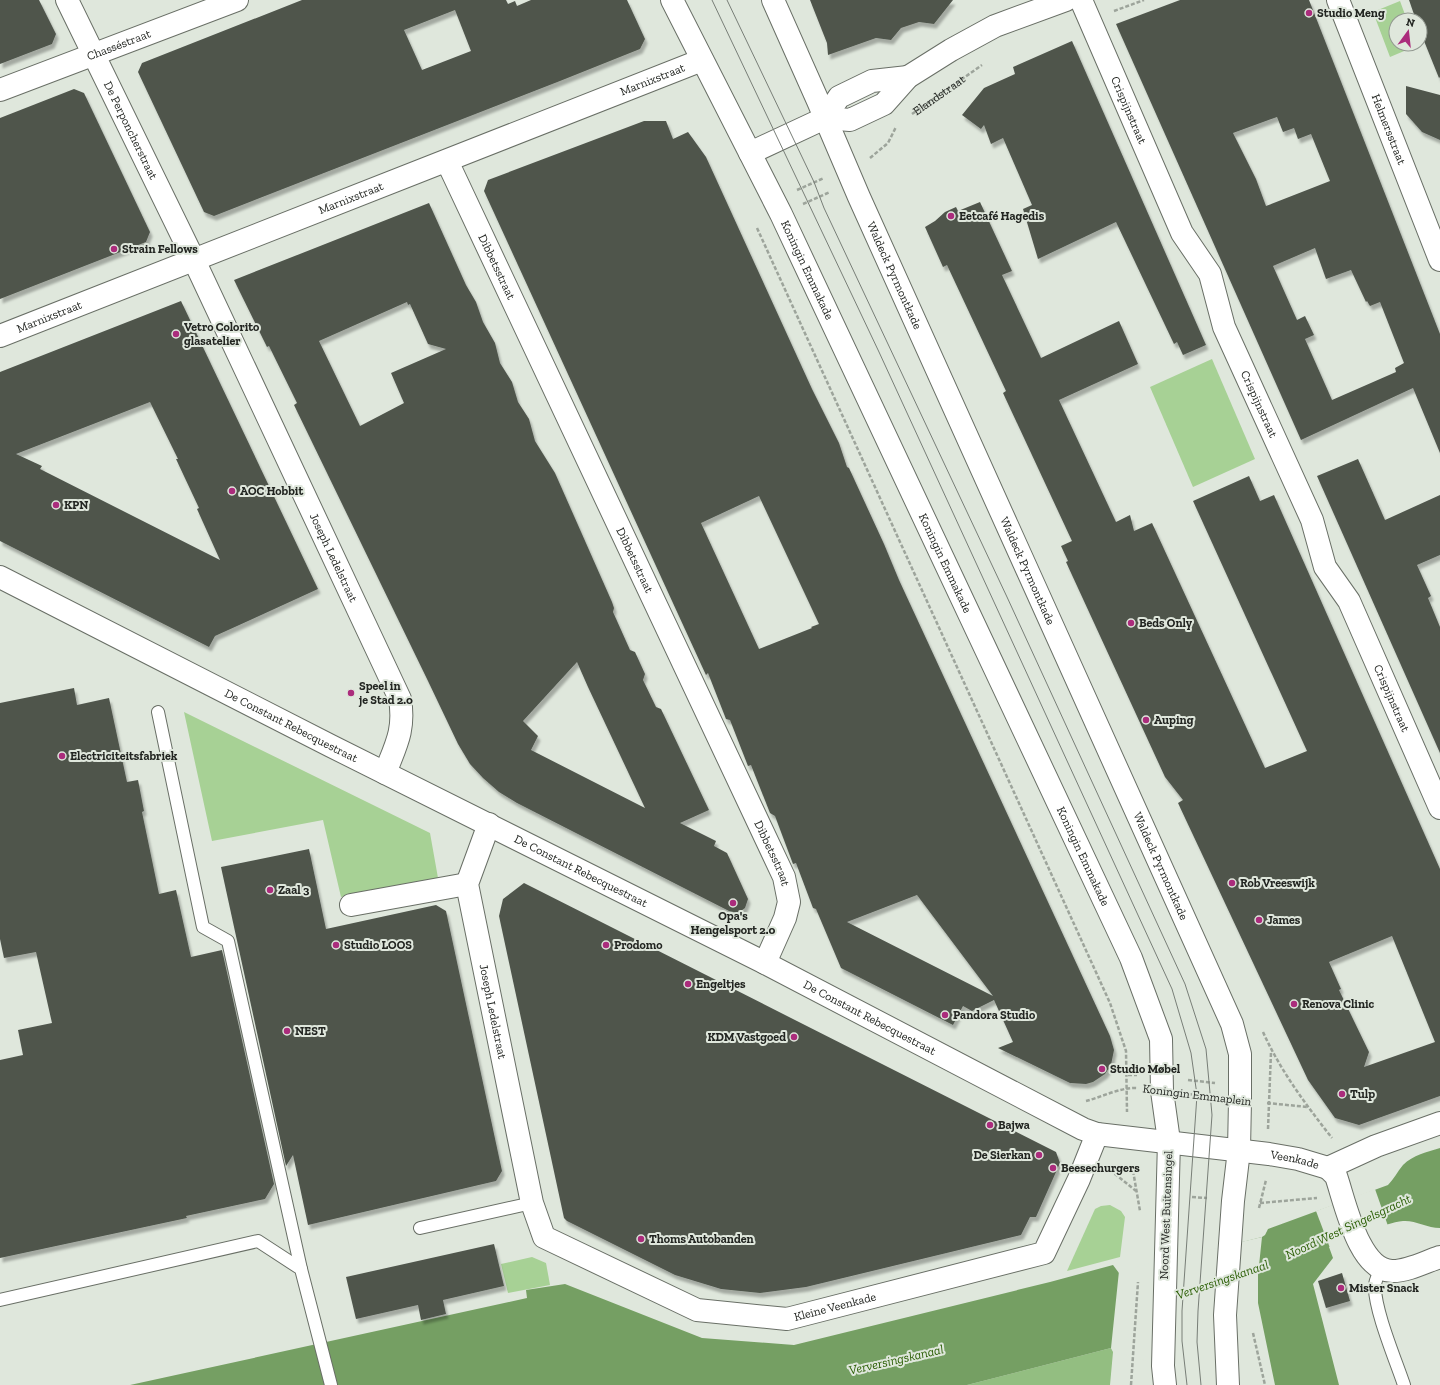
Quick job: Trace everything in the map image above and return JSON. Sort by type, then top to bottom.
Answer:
[{"type":"street","name":"De Perponcherstraat","points":[[68,0],[93,55],[194,260]]},
{"type":"street","name":"Chasséstraat","points":[[0,90],[238,0]]},
{"type":"street","name":"Koningin Emmakade","points":[[672,0],[777,207],[1131,958],[1161,1039],[1162,1084],[1169,1141]]},
{"type":"street","name":"Waldeck Pyrmontkade","points":[[773,0],[849,175],[1232,1024],[1240,1054],[1239,1150]]},
{"type":"street","points":[[750,153],[825,118],[850,120],[884,104],[908,77],[951,50],[996,26],[1066,0]]},
{"type":"street","name":"Crispijnstraat","points":[[1081,0],[1088,20],[1182,233],[1210,274],[1224,327],[1312,520],[1325,566],[1349,602],[1440,808]]},
{"type":"street","name":"Helmersstraat","points":[[1338,0],[1440,260]]},
{"type":"street","name":"Marnixstraat","points":[[0,336],[702,60]]},
{"type":"street","name":"Dibbetsstraat","points":[[447,161],[784,877],[789,902],[785,918],[765,963]]},
{"type":"street","name":"Joseph Ledelstraat","points":[[194,260],[400,699],[403,714],[401,731],[385,773]]},
{"type":"street","name":"De Constant Rebecquestraat","points":[[0,577],[385,773],[765,963],[1083,1129],[1097,1134],[1169,1141]]},
{"type":"street","points":[[351,905],[467,884],[489,824]]},
{"type":"street","name":"Joseph Ledelstraat","points":[[467,884],[532,1203]]},
{"type":"street","name":"Veenkade","points":[[1239,1150],[1298,1159],[1328,1168],[1376,1146],[1440,1123]]},
{"type":"street","name":"Kleine Veenkade","points":[[532,1203],[544,1238],[697,1310],[787,1319],[1044,1253],[1079,1179],[1097,1134]]},
{"type":"street","points":[[1169,1141],[1239,1150],[1233,1201],[1225,1315],[1228,1385]]},
{"type":"street","name":"Noord West Buitensingel","points":[[1164,1376],[1165,1260],[1169,1141]]},
{"type":"street","points":[[1328,1168],[1336,1176],[1361,1249],[1374,1265],[1392,1271],[1404,1269],[1440,1257]]},
{"type":"lane","points":[[158,712],[203,927],[228,941],[301,1269],[331,1385]]},
{"type":"lane","points":[[420,1228],[532,1203]]},
{"type":"lane","points":[[0,1300],[258,1241],[301,1269]]},
{"type":"lane","points":[[1382,1268],[1375,1286],[1377,1299],[1404,1385]]},
{"type":"path","points":[[1088,20],[1144,0]]},
{"type":"path","name":"Elandstraat","points":[[907,117],[988,60]]},
{"type":"path","points":[[898,126],[888,143],[849,175],[777,207],[756,226],[1110,1003],[1126,1051],[1128,1075],[1162,1084],[1240,1093],[1269,1090]]},
{"type":"path","points":[[777,207],[849,175]]},
{"type":"path","points":[[1271,1051],[1268,1104],[1308,1107],[1348,1160]]},
{"type":"path","name":"Koningin Emmaplein","points":[[1128,1075],[1126,1087],[1162,1084],[1240,1093],[1268,1104]]},
{"type":"path","points":[[1136,1191],[1262,1203],[1343,1196]]},
{"type":"path","points":[[1132,1385],[1132,1358],[1138,1274]]},
{"type":"shaded area","points":[[1400,1],[1404,12],[1388,12],[1388,52],[1373,12]]},
{"type":"shaded area","points":[[1388,52],[1402,52],[1390,57]]},
{"type":"shaded area","points":[[1212,359],[1255,459],[1193,487],[1150,387]]},
{"type":"shaded area","points":[[184,712],[430,833],[438,878],[341,897],[323,820],[212,841]]},
{"type":"shaded area","points":[[1110,1205],[1121,1211],[1125,1217],[1120,1257],[1067,1271],[1095,1209],[1101,1206]]},
{"type":"shaded area","points":[[532,1257],[546,1263],[550,1285],[508,1293],[501,1264]]},
{"type":"shaded area","points":[[1111,1348],[1113,1352],[1110,1385],[967,1385]]},
{"type":"water","points":[[1440,1148],[1440,1228],[1408,1221],[1395,1222],[1329,1247],[1333,1258],[1313,1284],[1339,1385],[1235,1385],[1111,1348],[967,1385],[130,1385],[527,1298],[526,1290],[565,1284],[702,1338],[794,1345],[1113,1265],[1119,1273],[1262,1237],[1268,1229],[1388,1185],[1403,1165],[1411,1159],[1420,1154]]},
{"type":"pier","points":[[1375,1189],[1388,1226],[1330,1248],[1316,1211]]},
{"type":"pier","points":[[1262,1237],[1258,1275],[1258,1303],[1275,1385],[1228,1385],[1113,1351],[1111,1348],[1119,1271]]},
{"type":"building","points":[[0,0],[39,0],[56,34],[52,44],[0,64]]},
{"type":"building","points":[[302,0],[506,0],[508,4],[515,1],[517,6],[531,0],[627,0],[645,39],[640,49],[214,216],[204,212],[138,72],[142,63]],"holes":[[[455,10],[471,51],[422,70],[404,30]]]},
{"type":"building","points":[[810,0],[953,0],[934,24],[919,22],[901,28],[891,40],[876,38],[828,55],[827,43]]},
{"type":"building","points":[[1180,0],[1309,0],[1440,334],[1440,453],[1413,388],[1301,440],[1116,24]],"holes":[[[1277,117],[1283,132],[1294,128],[1298,139],[1311,134],[1330,181],[1266,206],[1256,179],[1233,133]],[[1315,248],[1326,279],[1351,270],[1366,302],[1367,301],[1370,306],[1380,302],[1404,363],[1395,368],[1396,372],[1332,400],[1305,339],[1314,335],[1305,316],[1297,320],[1273,266]]]},
{"type":"building","points":[[1409,0],[1440,0],[1439,78],[1428,51],[1428,12],[1413,12]]},
{"type":"building","points":[[1072,41],[1206,345],[1183,355],[1177,342],[1174,344],[1116,222],[1038,259],[1023,209],[1032,205],[1003,138],[991,144],[984,125],[981,129],[962,115],[984,88],[1015,74],[1013,67]]},
{"type":"building","points":[[1406,86],[1440,95],[1440,140],[1422,132],[1406,114]]},
{"type":"building","points":[[74,89],[84,93],[150,232],[146,242],[0,299],[0,118]]},
{"type":"building","points":[[644,121],[666,121],[673,139],[688,132],[706,157],[812,389],[839,443],[847,467],[849,468],[899,580],[1110,1036],[1114,1050],[1111,1065],[1105,1074],[1093,1082],[1086,1084],[1070,1083],[998,1048],[1013,1042],[994,1000],[972,1011],[963,1006],[953,1025],[841,968],[816,909],[813,908],[796,863],[793,864],[775,816],[770,813],[751,765],[748,766],[730,720],[726,719],[708,673],[706,675],[484,191],[488,180]],"holes":[[[759,496],[819,624],[759,649],[701,523]],[[917,895],[993,996],[847,922]]]},
{"type":"building","points":[[980,202],[1012,271],[1002,275],[1041,358],[1119,321],[1138,364],[1059,400],[1116,522],[1130,515],[1134,531],[1152,523],[1265,768],[1307,751],[1193,501],[1249,476],[1260,501],[1274,495],[1440,869],[1440,1096],[1359,1125],[1335,1118],[1308,1080],[1178,803],[1183,800],[1165,777],[1066,562],[1068,561],[1061,546],[1072,541],[1003,393],[1006,391],[947,265],[943,267],[925,227],[945,212],[956,207],[958,211]],"holes":[[[1392,936],[1435,1042],[1364,1067],[1369,1052],[1339,990],[1341,989],[1329,962]]]},
{"type":"building","points":[[429,203],[466,285],[476,302],[483,322],[495,343],[500,363],[512,382],[518,402],[529,419],[535,441],[555,473],[612,602],[614,608],[613,612],[630,650],[635,652],[645,674],[643,680],[656,707],[661,709],[709,810],[680,823],[716,841],[714,846],[727,853],[748,899],[745,908],[738,913],[729,911],[517,803],[499,792],[470,764],[458,744],[294,405],[297,403],[234,280]],"holes":[[[407,302],[408,305],[410,304],[428,344],[446,349],[391,373],[404,403],[360,426],[319,341]],[[577,662],[588,687],[645,808],[531,750],[538,736],[523,721]]]},
{"type":"building","points":[[181,301],[318,589],[215,636],[209,647],[0,541],[0,372]],"holes":[[[150,402],[178,459],[176,459],[199,508],[197,509],[220,560],[40,469],[42,466],[16,454]]]},
{"type":"building","points":[[1358,459],[1385,520],[1440,495],[1440,555],[1417,565],[1431,596],[1428,598],[1440,627],[1440,753],[1317,476]]},
{"type":"building","points":[[74,688],[77,705],[109,698],[127,782],[138,780],[144,811],[142,812],[159,894],[176,890],[191,957],[222,950],[274,1184],[265,1199],[186,1216],[187,1218],[0,1258],[0,1060],[23,1055],[18,1030],[52,1023],[36,952],[4,958],[0,939],[0,703]]},
{"type":"building","points":[[309,849],[326,929],[436,905],[446,911],[502,1171],[496,1181],[308,1225],[293,1155],[286,1166],[221,867]]},
{"type":"building","points":[[524,883],[1056,1152],[1060,1163],[1036,1217],[1030,1217],[1021,1235],[806,1287],[760,1293],[721,1289],[675,1275],[567,1221],[564,1218],[499,916],[503,899]]},
{"type":"building","points":[[494,1244],[504,1286],[443,1300],[446,1314],[421,1320],[418,1305],[356,1319],[346,1277]]},
{"type":"building","points":[[1342,1273],[1350,1301],[1326,1308],[1318,1281]]},
{"type":"tram line","points":[[712,0],[879,352],[1172,989],[1191,1053],[1197,1095],[1182,1311],[1182,1341],[1187,1385]]},
{"type":"tram line","points":[[727,0],[814,182],[824,208],[1007,597],[1185,984],[1206,1049],[1212,1115],[1198,1311],[1197,1342],[1201,1385]]},
{"type":"place","name":"Studio Meng","points":[[1309,13]]},
{"type":"place","name":"Eetcafé Hagedis","points":[[951,216]]},
{"type":"place","name":"Strain Fellows","points":[[114,249]]},
{"type":"place","name":"Vetro Colorito glasatelier","points":[[176,334]]},
{"type":"place","name":"AOC Hobbit","points":[[232,491]]},
{"type":"place","name":"KPN","points":[[56,505]]},
{"type":"place","name":"Beds Only","points":[[1131,623]]},
{"type":"place","name":"Speel in je Stad 2.0","points":[[351,693]]},
{"type":"place","name":"Auping","points":[[1146,720]]},
{"type":"place","name":"Electriciteitsfabriek","points":[[62,756]]},
{"type":"place","name":"Rob Vreeswijk","points":[[1232,883]]},
{"type":"place","name":"Zaal 3","points":[[270,890]]},
{"type":"place","name":"Opa's Hengelsport 2.0","points":[[733,903]]},
{"type":"place","name":"James","points":[[1259,920]]},
{"type":"place","name":"Studio LOOS","points":[[336,945]]},
{"type":"place","name":"Prodomo","points":[[606,945]]},
{"type":"place","name":"Engeltjes","points":[[688,984]]},
{"type":"place","name":"Renova Clinic","points":[[1294,1004]]},
{"type":"place","name":"Pandora Studio","points":[[945,1015]]},
{"type":"place","name":"NEST","points":[[287,1031]]},
{"type":"place","name":"KDM Vastgoed","points":[[794,1037]]},
{"type":"place","name":"Studio Møbel","points":[[1102,1069]]},
{"type":"place","name":"Tulp","points":[[1342,1094]]},
{"type":"place","name":"Bajwa","points":[[990,1125]]},
{"type":"place","name":"De Sierkan","points":[[1039,1155]]},
{"type":"place","name":"Beesechurgers","points":[[1053,1168]]},
{"type":"place","name":"Thoms Autobanden","points":[[641,1239]]},
{"type":"place","name":"Mister Snack","points":[[1341,1288]]},
{"type":"water label","name":"Noord West Singelsgracht","points":[[1348,1226]]},
{"type":"water label","name":"Verversingskanaal","points":[[1222,1279]]},
{"type":"water label","name":"Verversingskanaal","points":[[896,1359]]}]
